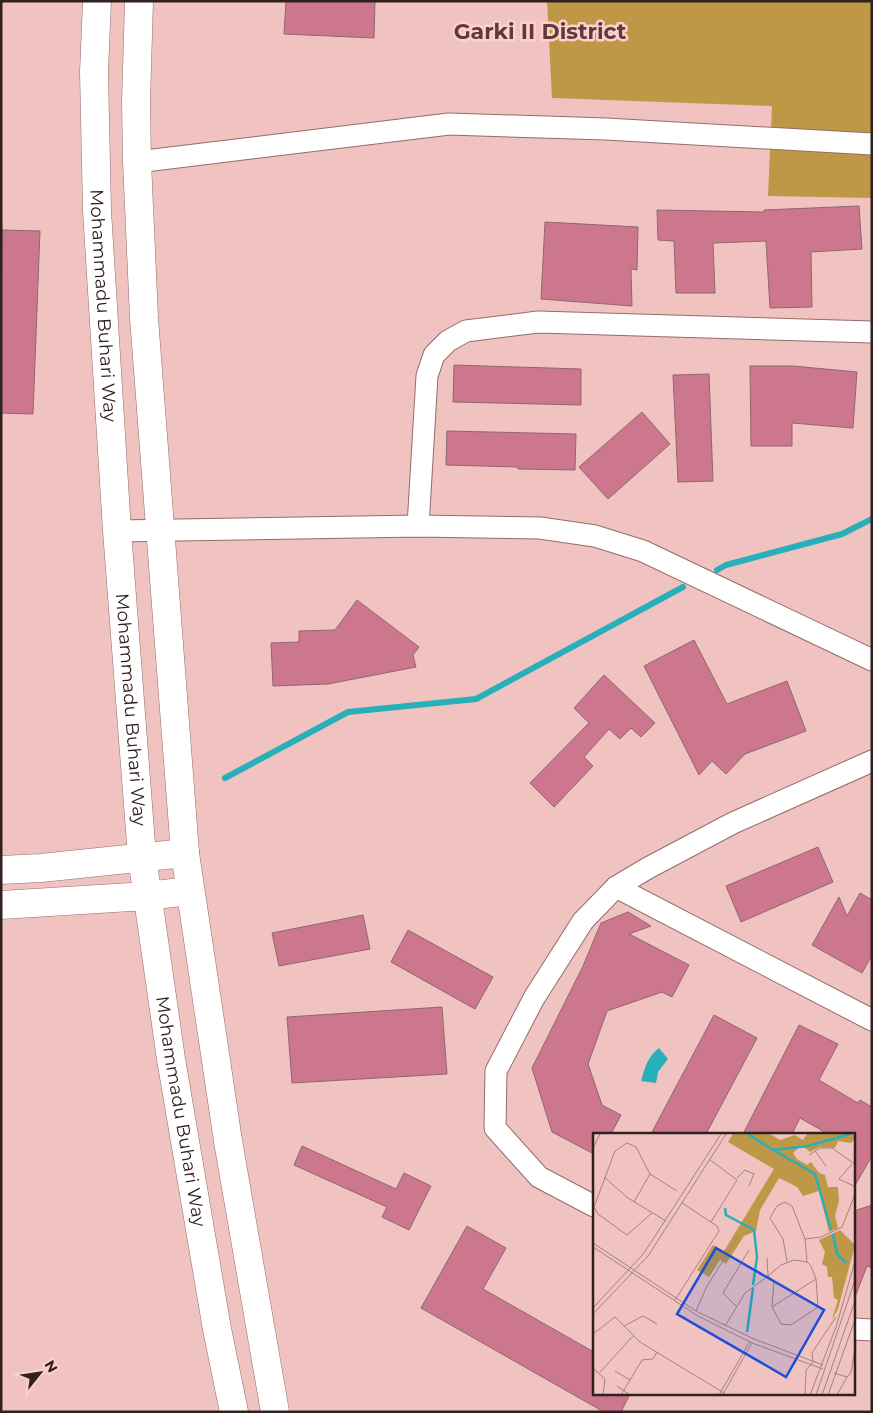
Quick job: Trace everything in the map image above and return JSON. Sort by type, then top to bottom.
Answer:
[{"type":"main road","name":"Mohammadu Buhari Way","points":[[97,1],[94,72],[97,211],[117,530],[142,857],[172,1068],[234,1412]]},
{"type":"main road","points":[[139,1],[136,102],[144,318],[185,853],[228,1141],[275,1412]]},
{"type":"main road","points":[[1,870],[41,868],[185,853]]},
{"type":"main road","points":[[1,906],[147,896],[190,891]]},
{"type":"street","points":[[137,162],[449,124],[606,129],[872,144]]},
{"type":"street","points":[[418,526],[427,376],[434,355],[448,341],[466,331],[538,322],[872,332]]},
{"type":"street","points":[[117,530],[418,526],[540,528],[596,536],[643,551],[872,660]]},
{"type":"street","points":[[593,1205],[539,1177],[495,1128],[496,1071],[534,998],[583,921],[616,887],[733,823],[872,761]]},
{"type":"street","points":[[616,887],[872,1020]]},
{"type":"street","points":[[856,1329],[872,1330]]},
{"type":"shaded area","points":[[547,1],[872,1],[872,198],[768,196],[772,106],[552,98]]},
{"type":"water","points":[[659,1048],[668,1059],[658,1072],[656,1083],[641,1081],[649,1059]]},
{"type":"building","points":[[286,1],[375,1],[374,38],[284,34]]},
{"type":"building","points":[[859,206],[862,249],[811,252],[812,307],[770,308],[766,241],[713,243],[715,293],[676,293],[674,241],[658,240],[657,210],[764,212],[764,210]]},
{"type":"building","points":[[545,222],[638,227],[637,270],[631,269],[632,306],[541,299]]},
{"type":"building","points":[[2,230],[40,231],[33,414],[1,413]]},
{"type":"building","points":[[454,365],[581,369],[581,405],[453,402]]},
{"type":"building","points":[[750,366],[793,366],[857,372],[853,428],[792,423],[792,446],[751,446]]},
{"type":"building","points":[[709,374],[713,481],[678,482],[673,375]]},
{"type":"building","points":[[642,412],[670,444],[608,499],[579,467]]},
{"type":"building","points":[[447,431],[576,434],[575,470],[446,465]]},
{"type":"building","points":[[357,600],[419,647],[413,655],[416,667],[328,684],[273,686],[271,643],[299,642],[299,631],[335,630]]},
{"type":"building","points":[[694,640],[727,704],[787,681],[806,731],[745,754],[726,774],[712,761],[699,775],[644,666]]},
{"type":"building","points":[[604,675],[655,723],[641,737],[631,728],[620,739],[609,729],[584,757],[593,766],[554,807],[530,783],[589,723],[574,708]]},
{"type":"building","points":[[818,847],[833,882],[741,922],[726,886]]},
{"type":"building","points":[[860,893],[872,900],[872,955],[862,973],[812,945],[839,897],[847,916]]},
{"type":"building","points":[[628,912],[651,926],[629,934],[689,965],[672,997],[662,992],[607,1011],[588,1064],[602,1105],[621,1115],[612,1133],[593,1133],[593,1153],[552,1132],[532,1068],[583,966],[601,923]]},
{"type":"building","points":[[363,915],[370,949],[279,966],[272,933]]},
{"type":"building","points":[[408,930],[493,977],[475,1009],[391,962]]},
{"type":"building","points":[[442,1007],[447,1074],[292,1083],[287,1017]]},
{"type":"building","points":[[714,1015],[757,1038],[707,1133],[652,1133]]},
{"type":"building","points":[[799,1025],[838,1044],[819,1080],[858,1103],[860,1100],[872,1107],[872,1156],[856,1184],[856,1133],[826,1133],[800,1118],[792,1133],[744,1133]]},
{"type":"building","points":[[302,1146],[396,1189],[404,1173],[431,1186],[409,1230],[382,1217],[387,1207],[294,1165]]},
{"type":"building","points":[[872,1205],[872,1268],[867,1266],[856,1294],[856,1210]]},
{"type":"building","points":[[467,1226],[506,1248],[483,1289],[593,1351],[593,1396],[629,1396],[621,1412],[604,1412],[421,1308]]},
{"type":"waterway","points":[[717,570],[726,565],[842,534],[872,519]]},
{"type":"waterway","points":[[225,778],[348,712],[476,699],[683,587]]},
{"type":"district","name":"Garki II District","points":[[540,31]]}]
